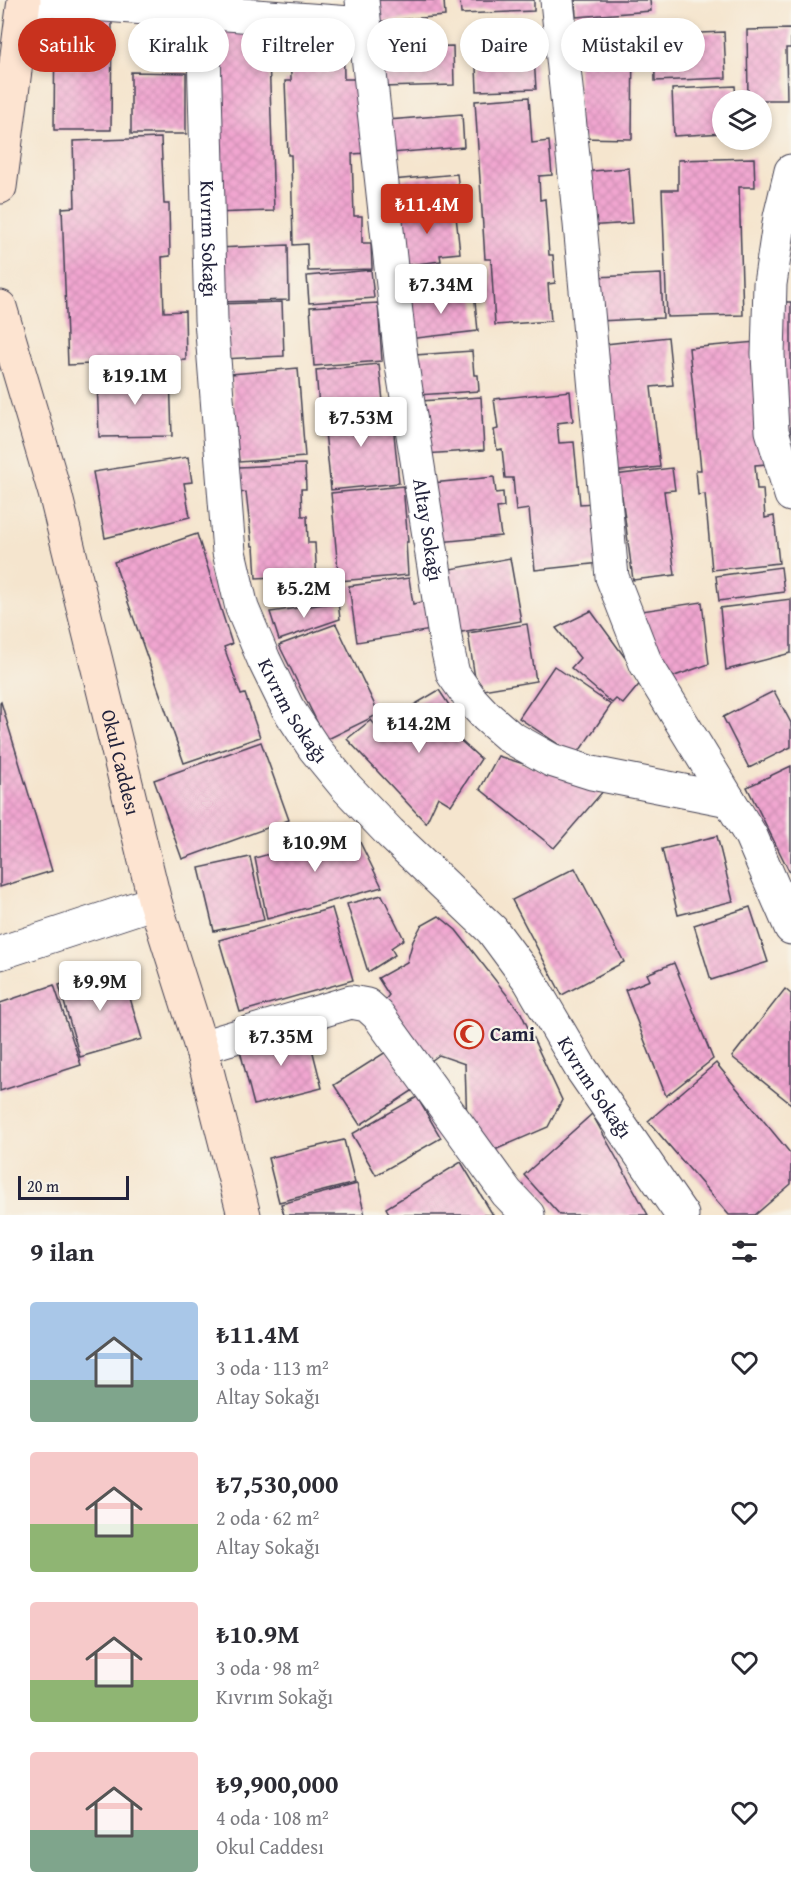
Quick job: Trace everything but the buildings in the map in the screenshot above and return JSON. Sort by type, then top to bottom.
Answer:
[{"type":"main road","points":[[0,4],[18,0]]},
{"type":"main road","points":[[0,187],[24,0]]},
{"type":"main road","name":"Okul Caddesı","points":[[0,308],[55,493],[155,902],[201,1047],[244,1215]]},
{"type":"street","points":[[37,0],[363,12]]},
{"type":"street","points":[[557,0],[612,577],[646,664],[751,836],[791,928]]},
{"type":"street","name":"Kıvrım Sokağı","points":[[222,8],[212,331],[229,552],[242,608],[287,707],[314,748],[346,787],[390,833],[492,930],[529,980],[580,1067],[682,1215]]},
{"type":"street","name":"Altay Sokağı","points":[[363,12],[401,359],[453,675],[486,716],[510,736],[551,759],[592,772],[729,800]]},
{"type":"street","points":[[791,171],[780,217],[770,284],[768,354],[772,431],[791,495]]},
{"type":"street","points":[[0,953],[155,902]]},
{"type":"street","points":[[201,1047],[351,1002],[367,1005],[378,1015],[507,1193],[528,1215]]},
{"type":"place","name":"Cami","points":[[469,1034]]}]
